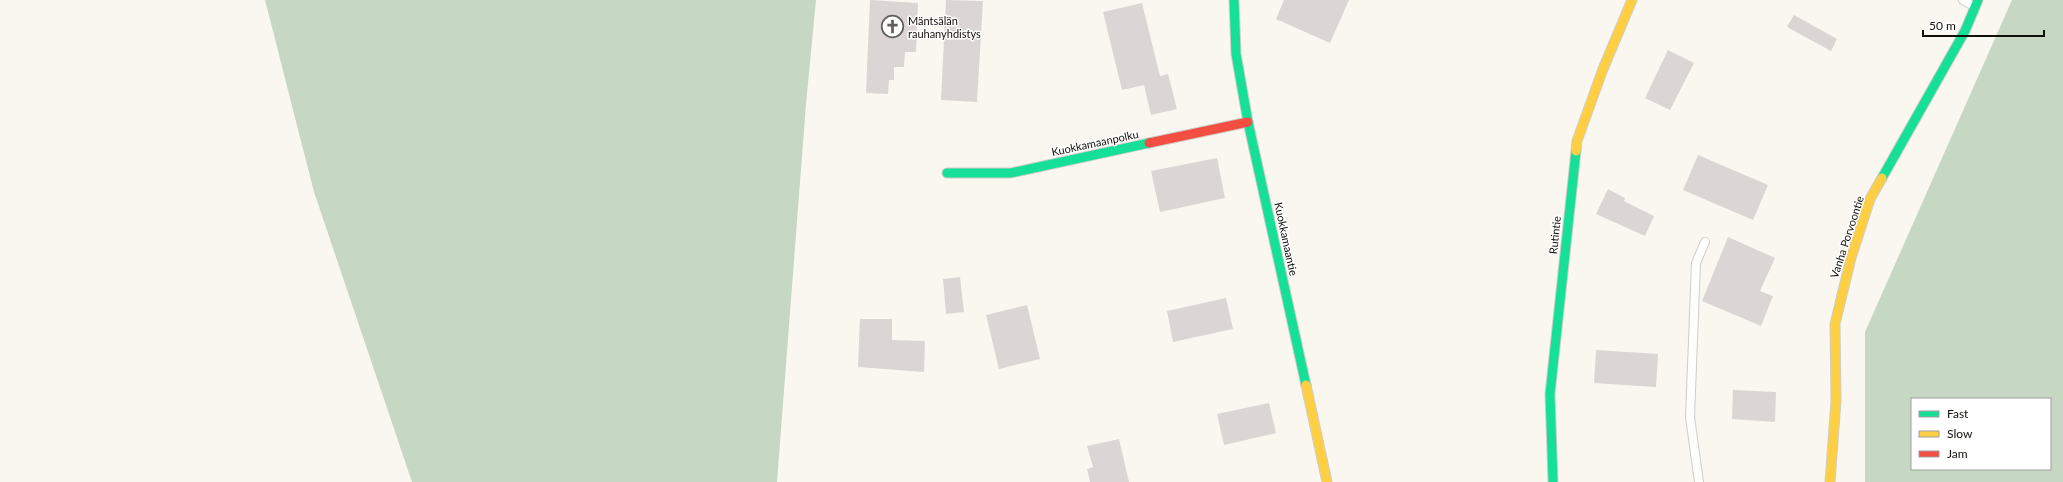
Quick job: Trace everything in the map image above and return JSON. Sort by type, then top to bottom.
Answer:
[{"type":"street","name":"Kuokkamaantie","points":[[1234,0],[1236,54],[1248,122],[1327,482]]},
{"type":"street","name":"Rutintie","points":[[1553,482],[1550,394],[1577,140],[1603,69],[1632,0]]},
{"type":"street","name":"Vanha Porvoontie","points":[[1830,482],[1836,401],[1835,324],[1851,258],[1870,199],[1965,31],[1976,4]]},
{"type":"street","name":"Kuokkamaanpolku","points":[[947,173],[1011,173],[1248,122]]},
{"type":"lane","points":[[1963,0],[1976,4]]},
{"type":"lane","points":[[1699,482],[1690,417],[1696,263],[1705,242]]},
{"type":"green space","points":[[265,0],[816,0],[806,104],[777,482],[412,482],[314,192]]},
{"type":"green space","points":[[2012,0],[2063,0],[2063,482],[1865,482],[1865,332]]},
{"type":"building","name":"Mäntsälän rauhanyhdistys","points":[[870,0],[918,3],[916,52],[905,52],[904,67],[894,67],[894,80],[889,80],[888,94],[866,93]]},
{"type":"building","points":[[946,0],[983,1],[977,102],[941,100]]},
{"type":"building","points":[[1284,0],[1349,0],[1330,43],[1276,19]]},
{"type":"building","points":[[1142,3],[1160,76],[1168,74],[1177,109],[1151,115],[1144,85],[1122,90],[1103,12]]},
{"type":"building","points":[[1794,15],[1837,39],[1831,51],[1787,27]]},
{"type":"building","points":[[1668,50],[1694,63],[1670,110],[1645,98]]},
{"type":"building","points":[[1698,155],[1768,185],[1753,220],[1683,190]]},
{"type":"building","points":[[1217,158],[1225,198],[1160,212],[1151,171]]},
{"type":"building","points":[[1608,189],[1625,198],[1624,201],[1654,216],[1645,236],[1596,214]]},
{"type":"building","points":[[1728,237],[1775,258],[1760,291],[1773,296],[1761,326],[1702,301]]},
{"type":"building","points":[[960,277],[964,312],[946,314],[943,279]]},
{"type":"building","points":[[1226,298],[1233,329],[1173,342],[1167,311]]},
{"type":"building","points":[[1027,305],[1040,359],[999,369],[986,315]]},
{"type":"building","points":[[860,319],[892,319],[892,340],[925,341],[924,372],[858,367]]},
{"type":"building","points":[[1596,350],[1658,354],[1656,387],[1594,383]]},
{"type":"building","points":[[1733,390],[1776,392],[1775,422],[1732,419]]},
{"type":"building","points":[[1269,403],[1276,433],[1224,445],[1217,414]]},
{"type":"building","points":[[1119,439],[1129,482],[1090,482],[1087,469],[1093,467],[1087,446]]},
{"type":"traffic: fast","points":[[1234,0],[1236,54],[1248,122],[1306,385]]},
{"type":"traffic: fast","points":[[1882,178],[1965,31],[1978,0]]},
{"type":"traffic: fast","points":[[947,173],[1011,173],[1149,143]]},
{"type":"traffic: fast","points":[[1553,482],[1550,394],[1576,151]]},
{"type":"traffic: slow","points":[[1576,151],[1577,141],[1603,69],[1632,0]]},
{"type":"traffic: slow","points":[[1830,482],[1836,401],[1835,324],[1851,258],[1870,199],[1882,178]]},
{"type":"traffic: slow","points":[[1306,385],[1327,482]]},
{"type":"traffic: jam","points":[[1149,143],[1248,122]]},
{"type":"place","name":"Mäntsälän rauhanyhdistys","points":[[893,27]]}]
